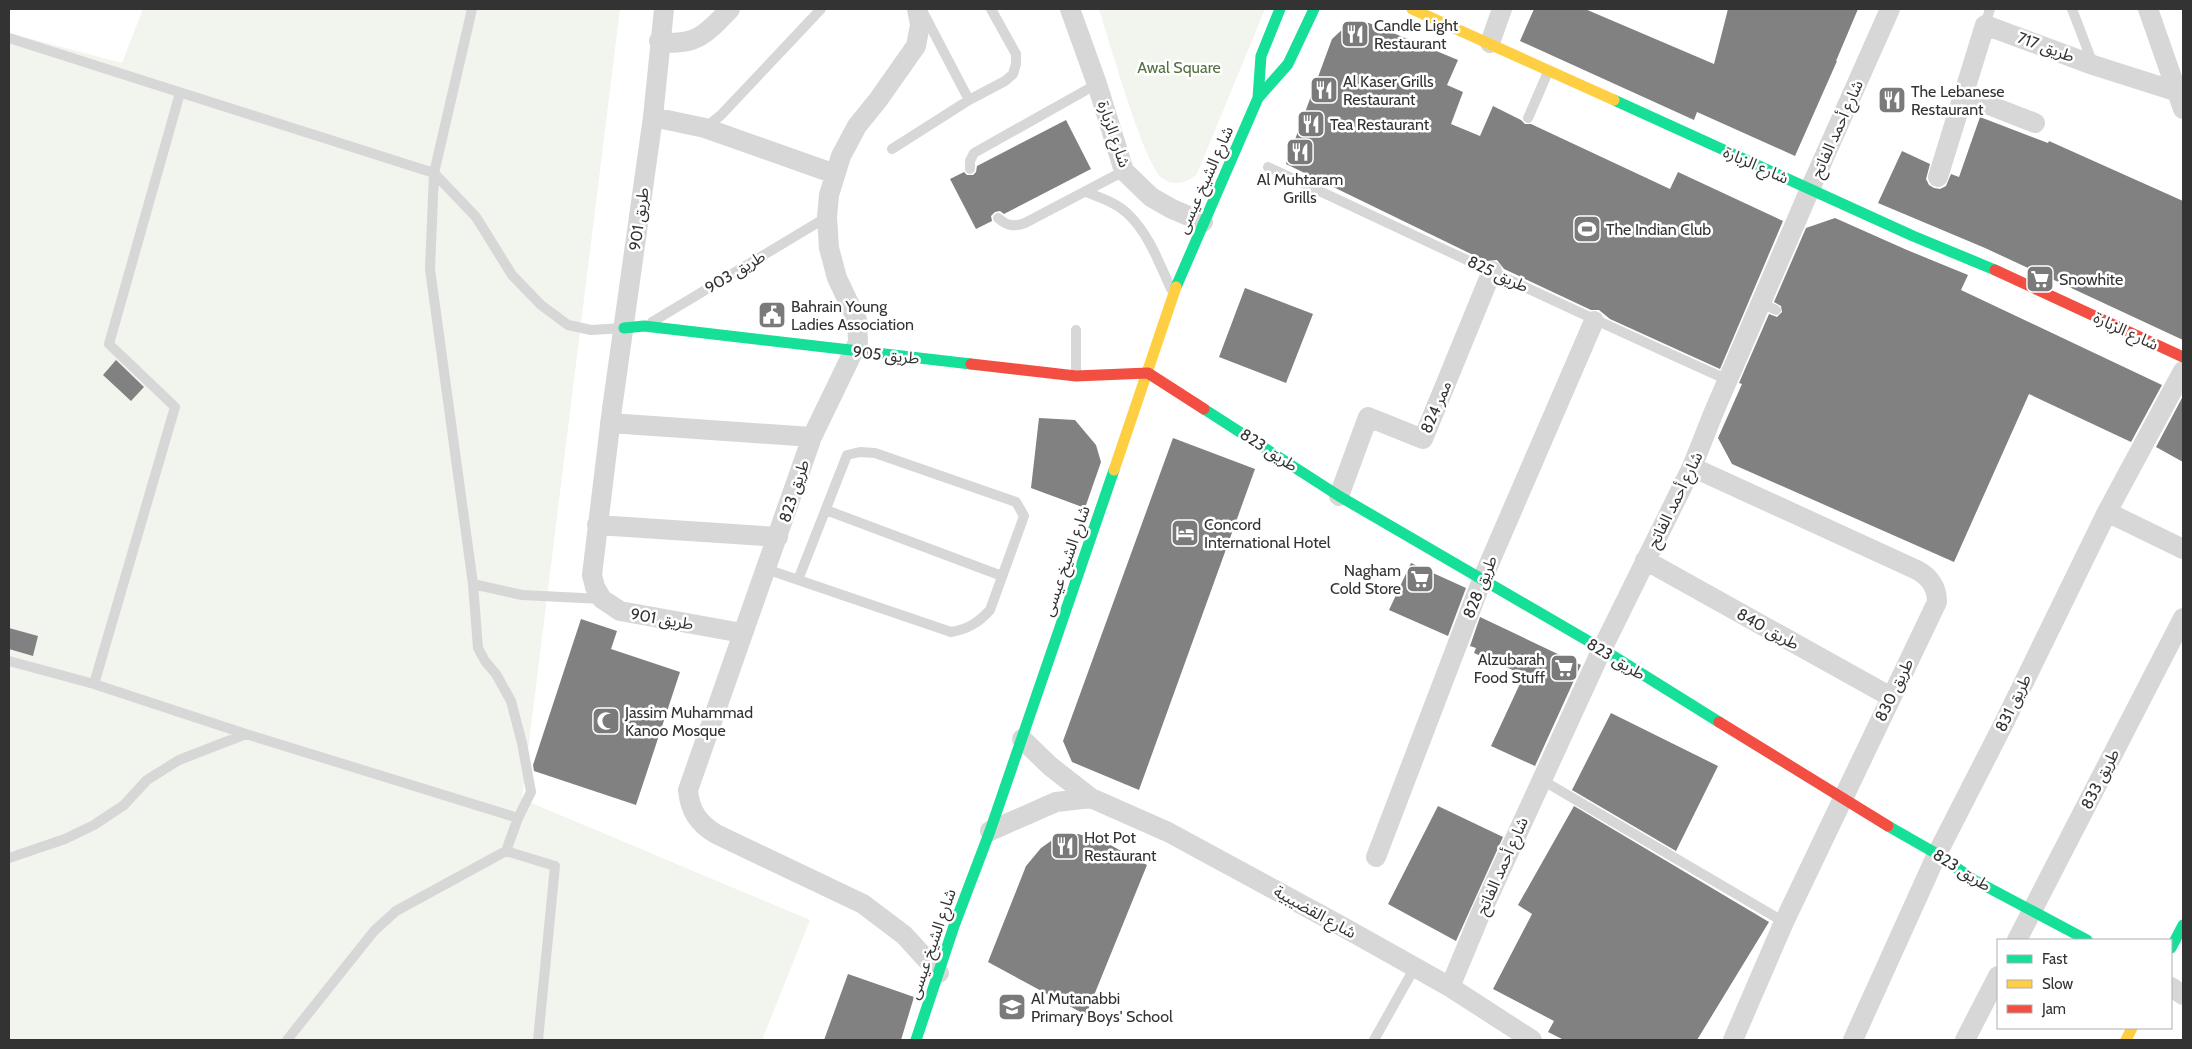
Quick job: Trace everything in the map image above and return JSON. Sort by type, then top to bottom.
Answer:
[{"type":"street","name":"طريق 901","points":[[664,9],[659,41],[653,117],[610,423],[592,575],[595,587],[602,599],[620,611],[742,633]]},
{"type":"street","points":[[659,41],[672,43],[696,39],[707,33],[730,9]]},
{"type":"street","points":[[854,352],[859,335],[857,320],[837,278],[829,248],[827,217],[830,195],[835,174],[857,126],[916,46],[920,25],[917,9]]},
{"type":"street","name":"شارع الزبارة","points":[[1070,9],[1097,84],[1124,171],[1150,197],[1172,209],[1204,222]]},
{"type":"street","name":"شارع الشيخ عيسى","points":[[916,1040],[1022,739],[1173,295],[1236,153],[1258,98],[1261,56],[1280,9]]},
{"type":"street","name":"شارع الشيخ عيسى","points":[[1258,98],[1288,64],[1314,9]]},
{"type":"street","name":"شارع الزبارة","points":[[1412,9],[1913,236],[1978,262],[2183,357]]},
{"type":"street","points":[[1490,43],[1502,9]]},
{"type":"street","name":"شارع أحمد الفاتح","points":[[1450,987],[1602,649],[1645,560],[1720,415],[1728,380],[1769,306],[1810,189],[1890,9]]},
{"type":"street","name":"طريق 717","points":[[2148,9],[2180,101]]},
{"type":"street","name":"طريق 717","points":[[1938,176],[1987,17],[2093,65],[2180,101]]},
{"type":"street","points":[[1963,95],[2034,123]]},
{"type":"street","points":[[653,117],[705,128],[835,174]]},
{"type":"street","name":"ممر 824","points":[[1338,496],[1368,417],[1423,439],[1492,271]]},
{"type":"street","name":"طريق 828","points":[[1376,858],[1482,580],[1594,321]]},
{"type":"street","name":"طريق 905","points":[[624,328],[644,326],[854,352],[1076,376],[1148,373]]},
{"type":"street","name":"طريق 823","points":[[742,633],[778,537],[812,437],[854,352]]},
{"type":"street","name":"طريق 831","points":[[1853,1040],[1937,854],[2004,723],[2107,512],[2183,371]]},
{"type":"street","name":"طريق 823","points":[[1148,373],[1338,496],[1602,649],[1843,799],[1937,854],[1974,880],[2085,939]]},
{"type":"street","points":[[610,423],[812,437]]},
{"type":"street","name":"طريق 830","points":[[1692,467],[1917,570],[1930,579],[1937,594],[1937,602],[1784,922],[1736,1039]]},
{"type":"street","points":[[2107,512],[2183,549]]},
{"type":"street","points":[[597,524],[778,537]]},
{"type":"street","name":"طريق 840","points":[[1645,560],[1891,697]]},
{"type":"street","name":"طريق 833","points":[[2018,939],[2183,618]]},
{"type":"street","points":[[742,633],[688,790],[689,803],[695,816],[703,826],[716,834],[863,904],[904,936],[939,973]]},
{"type":"street","name":"شارع القضيبية","points":[[1022,739],[1050,766],[1091,798],[1168,832],[1415,967],[1450,987],[1532,1040]]},
{"type":"street","points":[[990,831],[1056,802],[1091,798]]},
{"type":"street","points":[[2172,946],[2183,925]]},
{"type":"street","points":[[1965,1040],[1997,978]]},
{"type":"street","points":[[2172,988],[2183,995]]},
{"type":"lane","points":[[287,1040],[374,931],[396,910],[506,850],[518,818],[531,792],[522,743],[511,701],[496,674],[485,661],[478,648],[472,584],[430,269],[434,173],[472,9]]},
{"type":"lane","points":[[705,128],[721,115],[821,9]]},
{"type":"lane","points":[[921,9],[969,100]]},
{"type":"lane","points":[[892,149],[969,100],[1005,81],[1013,74],[1016,54],[992,9]]},
{"type":"lane","points":[[2072,9],[2093,65]]},
{"type":"lane","points":[[9,38],[434,173],[476,217],[512,274],[541,305],[568,325],[591,330],[624,328]]},
{"type":"lane","points":[[1528,118],[1549,71]]},
{"type":"lane","points":[[970,169],[970,160],[974,153],[1097,84]]},
{"type":"lane","points":[[94,684],[175,407],[109,344],[180,92]]},
{"type":"lane","name":"طريق 825","points":[[1268,167],[1492,271],[1594,321],[1728,380]]},
{"type":"lane","points":[[998,218],[1004,223],[1017,226],[1124,171]]},
{"type":"lane","points":[[1086,192],[1110,202],[1127,213],[1142,230],[1173,295]]},
{"type":"lane","name":"طريق 903","points":[[644,326],[827,217]]},
{"type":"lane","points":[[1076,330],[1076,376]]},
{"type":"lane","points":[[766,569],[798,580],[951,632],[965,630],[980,622],[990,610],[1024,516],[1016,502],[875,453],[860,452],[847,455],[798,580]]},
{"type":"lane","points":[[826,510],[1002,576]]},
{"type":"lane","points":[[472,584],[522,595],[602,599]]},
{"type":"lane","points":[[9,661],[94,684],[246,734],[518,818]]},
{"type":"lane","points":[[9,858],[65,839],[94,825],[124,805],[148,780],[180,760],[246,734]]},
{"type":"lane","points":[[1542,780],[1784,922]]},
{"type":"lane","points":[[506,850],[556,866],[538,1040]]},
{"type":"lane","points":[[1374,1040],[1415,967]]},
{"type":"green space","points":[[143,9],[620,9],[522,799],[810,920],[762,1040],[9,1040],[9,33],[122,63]]},
{"type":"green space","name":"Awal Square","points":[[1099,9],[1265,9],[1197,174],[1189,180],[1180,183],[1166,181],[1154,168],[1137,126]]},
{"type":"building","points":[[1534,9],[1585,9],[1714,64],[1728,9],[1858,9],[1795,156],[1697,112],[1694,120],[1520,41]]},
{"type":"building","points":[[1357,22],[1369,23],[1458,60],[1447,85],[1463,92],[1451,124],[1480,136],[1493,106],[1521,120],[1525,124],[1531,124],[1670,189],[1678,172],[1783,221],[1720,369],[1610,319],[1599,310],[1591,310],[1504,269],[1497,260],[1486,261],[1286,164],[1332,39],[1347,25]]},
{"type":"building","points":[[1980,117],[2048,143],[2049,141],[2183,201],[2183,340],[1985,248],[1878,203],[1902,151],[1930,164],[1926,179],[1929,185],[1934,188],[1940,189],[1946,186],[1951,174],[1959,177]]},
{"type":"building","points":[[1066,120],[1091,169],[1004,214],[1000,211],[995,212],[991,216],[992,221],[976,229],[950,179],[964,172],[967,175],[973,175],[976,172],[977,166]]},
{"type":"building","points":[[1835,218],[1968,275],[1961,290],[2162,385],[2131,442],[2029,394],[1954,562],[1732,464],[1718,438],[1742,384],[1739,383],[1769,314],[1777,317],[1782,312],[1781,306],[1774,302],[1806,228]]},
{"type":"building","points":[[1245,288],[1313,314],[1286,383],[1219,357]]},
{"type":"building","points":[[116,360],[144,387],[131,401],[103,375]]},
{"type":"building","points":[[2183,396],[2183,462],[2156,447]]},
{"type":"building","points":[[1039,418],[1075,420],[1096,445],[1101,462],[1085,508],[1031,488]]},
{"type":"building","points":[[1173,438],[1255,469],[1139,790],[1072,762],[1063,741]]},
{"type":"building","points":[[1411,563],[1466,588],[1448,636],[1389,610]]},
{"type":"building","points":[[1480,617],[1581,665],[1535,766],[1491,746],[1524,675],[1474,653],[1476,648],[1470,646]]},
{"type":"building","name":"Jassim Muhammad Kanoo Mosque","points":[[581,619],[617,631],[611,649],[680,672],[636,805],[534,771],[533,765]]},
{"type":"building","points":[[9,628],[38,636],[33,656],[9,649]]},
{"type":"building","points":[[1611,713],[1718,766],[1676,851],[1572,790]]},
{"type":"building","points":[[1438,806],[1503,837],[1456,941],[1388,904]]},
{"type":"building","points":[[1574,806],[1769,922],[1697,1040],[1564,1040],[1548,1032],[1554,1021],[1493,989],[1532,914],[1518,905]]},
{"type":"building","points":[[1078,834],[1103,841],[1147,865],[1086,1015],[988,962],[1026,866],[1041,848],[1058,836]]},
{"type":"building","points":[[848,974],[914,997],[901,1040],[824,1040]]},
{"type":"traffic: fast","points":[[1258,98],[1261,56],[1280,9]]},
{"type":"traffic: fast","points":[[1176,287],[1258,98],[1288,64],[1314,9]]},
{"type":"traffic: fast","points":[[1614,100],[1913,236],[1995,270]]},
{"type":"traffic: fast","points":[[624,328],[644,326],[971,364]]},
{"type":"traffic: fast","points":[[1204,409],[1339,496],[1602,649],[1719,722]]},
{"type":"traffic: fast","points":[[916,1040],[954,926],[990,831],[1114,470]]},
{"type":"traffic: fast","points":[[1888,826],[1937,854],[1974,880],[2085,939]]},
{"type":"traffic: fast","points":[[2172,946],[2183,925]]},
{"type":"traffic: slow","points":[[1412,9],[1614,100]]},
{"type":"traffic: slow","points":[[1114,470],[1176,287]]},
{"type":"traffic: slow","points":[[2126,1040],[2132,1029]]},
{"type":"traffic: jam","points":[[1995,270],[2183,357]]},
{"type":"traffic: jam","points":[[971,364],[1076,376],[1148,373],[1204,409]]},
{"type":"traffic: jam","points":[[1719,722],[1888,826]]},
{"type":"place","name":"Candle Light Restaurant","points":[[1355,34]]},
{"type":"place","name":"Al Kaser Grills Restaurant","points":[[1324,90]]},
{"type":"place","name":"The Lebanese Restaurant","points":[[1892,100]]},
{"type":"place","name":"Tea Restaurant","points":[[1311,124]]},
{"type":"place","name":"Al Muhtaram Grills","points":[[1300,152]]},
{"type":"place","name":"The Indian Club","points":[[1587,229]]},
{"type":"place","name":"Snowhite","points":[[2040,279]]},
{"type":"place","name":"Bahrain Young Ladies Association","points":[[772,315]]},
{"type":"place","name":"Concord International Hotel","points":[[1185,533]]},
{"type":"place","name":"Nagham Cold Store","points":[[1420,579]]},
{"type":"place","name":"Alzubarah Food Stuff","points":[[1564,668]]},
{"type":"place","name":"Jassim Muhammad Kanoo Mosque","points":[[606,721]]},
{"type":"place","name":"Hot Pot Restaurant","points":[[1065,846]]},
{"type":"place","name":"Al Mutanabbi Primary Boys' School","points":[[1012,1007]]}]
